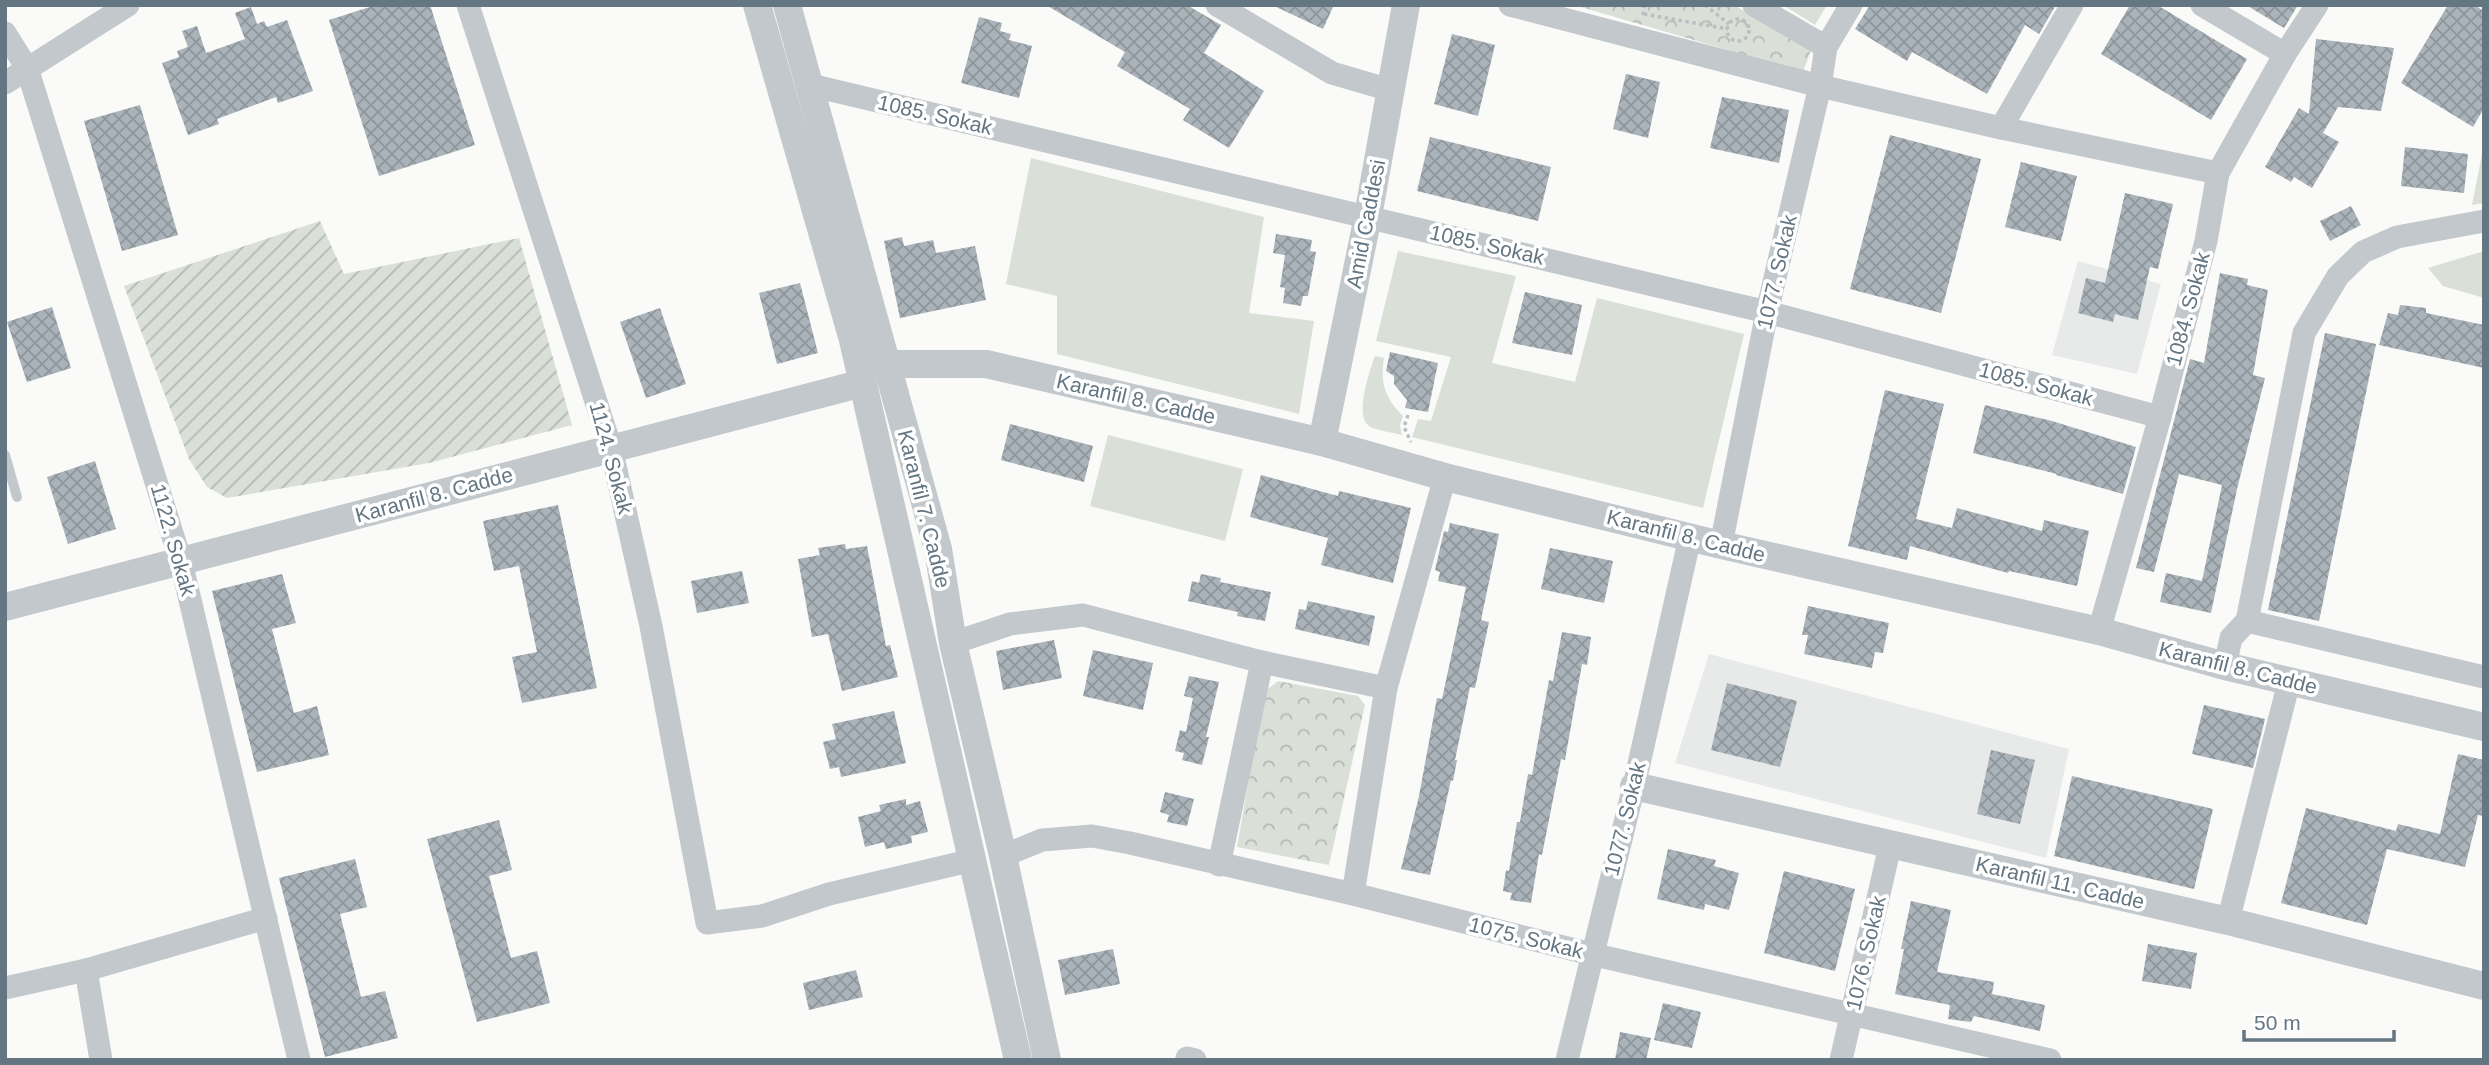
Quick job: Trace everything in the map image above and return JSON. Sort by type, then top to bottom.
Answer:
[{"type":"street","points":[[5,83],[128,5]]},
{"type":"street","name":"1124. Sokak","points":[[468,5],[611,448],[651,626],[706,923],[762,916],[829,894],[973,860]]},
{"type":"street","name":"Karanfil 7. Cadde","points":[[757,5],[853,340],[1018,1060]]},
{"type":"street","name":"Karanfil 7. Cadde","points":[[787,5],[938,549],[953,643],[1003,856],[1046,1060]]},
{"type":"street","points":[[1217,5],[1332,73],[1390,90]]},
{"type":"street","name":"Amid Caddesi","points":[[1322,442],[1368,216],[1406,5]]},
{"type":"street","points":[[1510,5],[1820,86],[2001,128],[2218,173]]},
{"type":"street","points":[[1754,5],[1826,47]]},
{"type":"street","name":"1077. Sokak","points":[[1721,545],[1767,312],[1820,86],[1826,47],[1851,5]]},
{"type":"street","points":[[2001,128],[2072,5]]},
{"type":"street","points":[[2202,5],[2285,54]]},
{"type":"street","name":"1084. Sokak","points":[[2099,631],[2206,241],[2218,173],[2285,54],[2317,5]]},
{"type":"street","name":"1122. Sokak","points":[[5,33],[27,68],[181,562],[299,1060]]},
{"type":"street","name":"1085. Sokak","points":[[810,85],[1767,312],[2160,416]]},
{"type":"street","points":[[2225,666],[2231,638],[2247,621],[2304,333],[2337,276],[2363,253],[2398,237],[2484,221]]},
{"type":"street","name":"Karanfil 8. Cadde","points":[[887,364],[986,364],[1322,442],[1446,477],[1721,545],[2099,631],[2289,682],[2484,727]]},
{"type":"street","name":"Karanfil 8. Cadde","points":[[5,607],[863,383]]},
{"type":"street","points":[[1353,894],[1386,688],[1446,477]]},
{"type":"street","name":"1077. Sokak","points":[[1567,1060],[1634,786],[1690,537]]},
{"type":"street","points":[[953,643],[1010,624],[1083,615],[1262,662],[1386,688]]},
{"type":"street","points":[[2247,621],[2484,677]]},
{"type":"street","points":[[1219,865],[1262,662]]},
{"type":"street","points":[[2228,921],[2289,682]]},
{"type":"street","name":"Karanfil 11. Cadde","points":[[1634,786],[2228,921],[2484,986]]},
{"type":"street","name":"1075. Sokak","points":[[1003,856],[1042,840],[1091,836],[1353,894],[1591,954],[2050,1060]]},
{"type":"street","name":"1076. Sokak","points":[[1841,1060],[1890,846]]},
{"type":"street","points":[[5,988],[86,970],[266,918]]},
{"type":"street","points":[[86,970],[102,1060]]},
{"type":"lane","points":[[5,456],[17,497]]},
{"type":"path","points":[[1705,5],[1728,27],[1729,35],[1737,41],[1744,39],[1749,31],[1748,24],[1742,20],[1735,20],[1728,27]]},
{"type":"path","points":[[1644,14],[1728,27]]},
{"type":"shaded area","points":[[2078,261],[2161,284],[2137,374],[2052,355]]},
{"type":"shaded area","points":[[1709,654],[2069,749],[2046,858],[1675,763]]},
{"type":"green space","points":[[1574,5],[1734,5],[1811,50],[1803,72]]},
{"type":"green space","points":[[1783,5],[1827,5],[1815,25]]},
{"type":"green space","points":[[2484,144],[2484,203],[2472,205]]},
{"type":"green space","points":[[1031,158],[1264,217],[1249,313],[1314,321],[1299,414],[1057,354],[1057,296],[1006,284]]},
{"type":"green space","points":[[320,221],[344,274],[519,238],[572,425],[429,463],[227,498],[207,487],[189,459],[124,286]]},
{"type":"green space","points":[[1398,251],[1516,276],[1492,363],[1575,382],[1597,298],[1744,334],[1703,508],[1412,437],[1418,419],[1431,421],[1451,357],[1376,341]]},
{"type":"green space","points":[[2484,251],[2484,298],[2443,286],[2428,268]]},
{"type":"green space","points":[[1375,356],[1384,358],[1385,390],[1403,416],[1400,425],[1402,435],[1372,428],[1365,420],[1364,392]]},
{"type":"green space","points":[[1108,435],[1243,469],[1225,541],[1090,506]]},
{"type":"green space","points":[[1278,681],[1358,696],[1365,705],[1329,865],[1237,847],[1264,692]]},
{"type":"building","points":[[376,5],[430,5],[475,145],[379,176],[329,20]]},
{"type":"building","points":[[1046,5],[1187,5],[1221,25],[1204,53],[1264,91],[1229,148],[1183,120],[1190,109],[1117,66],[1125,52]]},
{"type":"building","points":[[1272,5],[1334,5],[1323,29]]},
{"type":"building","points":[[1870,5],[2056,5],[2039,34],[2025,25],[1987,94],[1912,52],[1907,61],[1855,29]]},
{"type":"building","points":[[2130,5],[2157,5],[2247,59],[2211,120],[2101,54]]},
{"type":"building","points":[[2246,5],[2298,5],[2284,28]]},
{"type":"building","points":[[2448,5],[2474,5],[2484,11],[2484,108],[2473,127],[2401,83]]},
{"type":"building","points":[[251,7],[257,24],[264,21],[267,27],[287,20],[313,91],[278,103],[276,97],[217,119],[219,124],[188,135],[162,63],[179,57],[177,51],[188,47],[182,31],[197,26],[206,53],[245,39],[235,13]]},
{"type":"building","points":[[979,17],[1002,23],[1000,31],[1011,34],[1009,40],[1032,46],[1019,98],[961,83]]},
{"type":"building","points":[[1452,34],[1495,45],[1478,116],[1434,104]]},
{"type":"building","points":[[2316,39],[2394,48],[2381,111],[2338,107],[2323,133],[2339,142],[2312,188],[2294,177],[2291,182],[2265,167],[2299,108],[2309,114]]},
{"type":"building","points":[[1626,74],[1660,82],[1648,138],[1613,129]]},
{"type":"building","points":[[1722,97],[1789,110],[1779,163],[1710,148]]},
{"type":"building","points":[[140,105],[178,235],[122,251],[84,121]]},
{"type":"building","points":[[1890,135],[1981,159],[1941,313],[1850,289]]},
{"type":"building","points":[[1430,137],[1551,167],[1538,221],[1417,191]]},
{"type":"building","points":[[2405,147],[2468,154],[2464,193],[2401,186]]},
{"type":"building","points":[[2021,162],[2077,176],[2061,241],[2005,227]]},
{"type":"building","points":[[2125,193],[2173,204],[2158,269],[2150,267],[2138,320],[2115,314],[2113,322],[2078,313],[2086,278],[2105,283]]},
{"type":"building","points":[[2351,206],[2361,225],[2330,241],[2320,221]]},
{"type":"building","points":[[1276,234],[1312,240],[1310,251],[1316,252],[1308,296],[1303,296],[1301,306],[1283,303],[1285,288],[1280,287],[1285,255],[1273,253]]},
{"type":"building","points":[[902,237],[904,246],[933,240],[936,253],[975,246],[986,300],[900,318],[884,241]]},
{"type":"building","points":[[2220,273],[2248,279],[2247,285],[2268,290],[2253,375],[2265,378],[2237,489],[2211,613],[2160,602],[2166,573],[2202,581],[2222,485],[2179,474],[2154,572],[2136,568],[2190,359],[2204,363]]},
{"type":"building","points":[[800,283],[818,353],[777,364],[759,293]]},
{"type":"building","points":[[1525,292],[1582,305],[1572,355],[1512,343]]},
{"type":"building","points":[[2400,305],[2426,308],[2426,313],[2484,325],[2484,368],[2379,345],[2388,313],[2398,315]]},
{"type":"building","points":[[52,307],[71,368],[27,382],[7,322]]},
{"type":"building","points":[[660,308],[686,384],[646,398],[620,322]]},
{"type":"building","points":[[2325,333],[2376,344],[2319,621],[2268,610]]},
{"type":"building","points":[[1390,352],[1438,363],[1428,412],[1405,408],[1407,400],[1394,384],[1394,376],[1386,371]]},
{"type":"building","points":[[1885,390],[1944,404],[1916,519],[1952,528],[1957,508],[2042,531],[2044,520],[2089,531],[2077,586],[2009,571],[2008,573],[1910,546],[1907,560],[1848,546]]},
{"type":"building","points":[[1985,405],[2052,421],[2136,447],[2123,494],[1973,453]]},
{"type":"building","points":[[1010,424],[1093,446],[1084,482],[1001,460]]},
{"type":"building","points":[[95,461],[116,529],[68,544],[47,477]]},
{"type":"building","points":[[1261,475],[1338,496],[1339,491],[1411,508],[1393,583],[1321,565],[1328,538],[1250,517]]},
{"type":"building","points":[[558,505],[597,688],[522,703],[512,657],[537,652],[519,566],[494,571],[483,521]]},
{"type":"building","points":[[1450,523],[1499,534],[1481,620],[1489,622],[1475,688],[1470,687],[1453,781],[1451,780],[1430,875],[1401,869],[1419,796],[1437,698],[1442,699],[1466,587],[1438,581],[1440,572],[1435,570],[1444,531],[1448,532]]},
{"type":"building","points":[[845,544],[846,549],[867,546],[886,646],[890,645],[898,677],[842,691],[828,634],[812,637],[798,559],[820,555],[818,548]]},
{"type":"building","points":[[1550,548],[1613,561],[1604,603],[1541,589]]},
{"type":"building","points":[[742,571],[749,603],[697,613],[691,581]]},
{"type":"building","points":[[282,574],[296,623],[272,629],[294,713],[317,706],[329,755],[257,772],[212,591]]},
{"type":"building","points":[[1201,574],[1221,578],[1220,582],[1271,592],[1265,621],[1237,616],[1238,612],[1188,601],[1192,581],[1199,583]]},
{"type":"building","points":[[1308,601],[1375,616],[1369,646],[1295,629],[1299,609],[1306,610]]},
{"type":"building","points":[[1808,606],[1889,623],[1883,653],[1875,652],[1872,668],[1804,654],[1808,635],[1802,635]]},
{"type":"building","points":[[1562,632],[1591,637],[1587,665],[1582,664],[1565,760],[1561,759],[1542,855],[1539,854],[1531,903],[1510,900],[1512,893],[1503,891],[1506,870],[1509,871],[1528,774],[1532,775],[1549,680],[1553,681]]},
{"type":"building","points":[[1054,640],[1062,678],[1003,690],[996,651]]},
{"type":"building","points":[[1093,650],[1153,663],[1143,710],[1083,696]]},
{"type":"building","points":[[1189,676],[1219,682],[1202,765],[1182,760],[1184,753],[1175,751],[1180,730],[1186,732],[1193,698],[1184,696]]},
{"type":"building","points":[[1727,683],[1797,701],[1780,767],[1711,750]]},
{"type":"building","points":[[2204,705],[2265,719],[2253,768],[2192,754]]},
{"type":"building","points":[[894,711],[906,763],[841,777],[839,767],[830,769],[823,742],[836,739],[832,724]]},
{"type":"building","points":[[1991,750],[2035,760],[2020,824],[1977,814]]},
{"type":"building","points":[[2458,754],[2484,760],[2484,816],[2478,815],[2465,867],[2387,849],[2367,925],[2281,903],[2306,808],[2396,831],[2398,824],[2440,834]]},
{"type":"building","points":[[2072,776],[2213,809],[2194,889],[2054,856]]},
{"type":"building","points":[[1165,792],[1194,799],[1187,826],[1167,822],[1169,815],[1160,812]]},
{"type":"building","points":[[906,799],[906,805],[920,801],[928,832],[911,836],[912,843],[886,849],[884,842],[865,847],[858,817],[881,811],[879,805]]},
{"type":"building","points":[[499,820],[512,870],[489,876],[511,958],[537,951],[550,1003],[477,1022],[427,839]]},
{"type":"building","points":[[1668,849],[1716,860],[1714,866],[1739,873],[1729,910],[1705,904],[1704,910],[1657,899]]},
{"type":"building","points":[[355,859],[367,907],[340,914],[361,997],[385,991],[398,1038],[325,1057],[279,878]]},
{"type":"building","points":[[1784,871],[1855,889],[1835,971],[1764,953]]},
{"type":"building","points":[[1911,901],[1951,910],[1937,972],[1994,982],[1992,994],[2045,1005],[2040,1031],[1974,1016],[1971,1022],[1948,1019],[1950,1005],[1895,994]]},
{"type":"building","points":[[2148,944],[2197,953],[2191,989],[2142,981]]},
{"type":"building","points":[[1113,949],[1120,984],[1065,995],[1058,960]]},
{"type":"building","points":[[856,970],[863,997],[809,1010],[803,983]]},
{"type":"building","points":[[1663,1003],[1701,1012],[1692,1048],[1654,1040]]},
{"type":"building","points":[[1620,1032],[1651,1038],[1646,1060],[1615,1060]]}]
